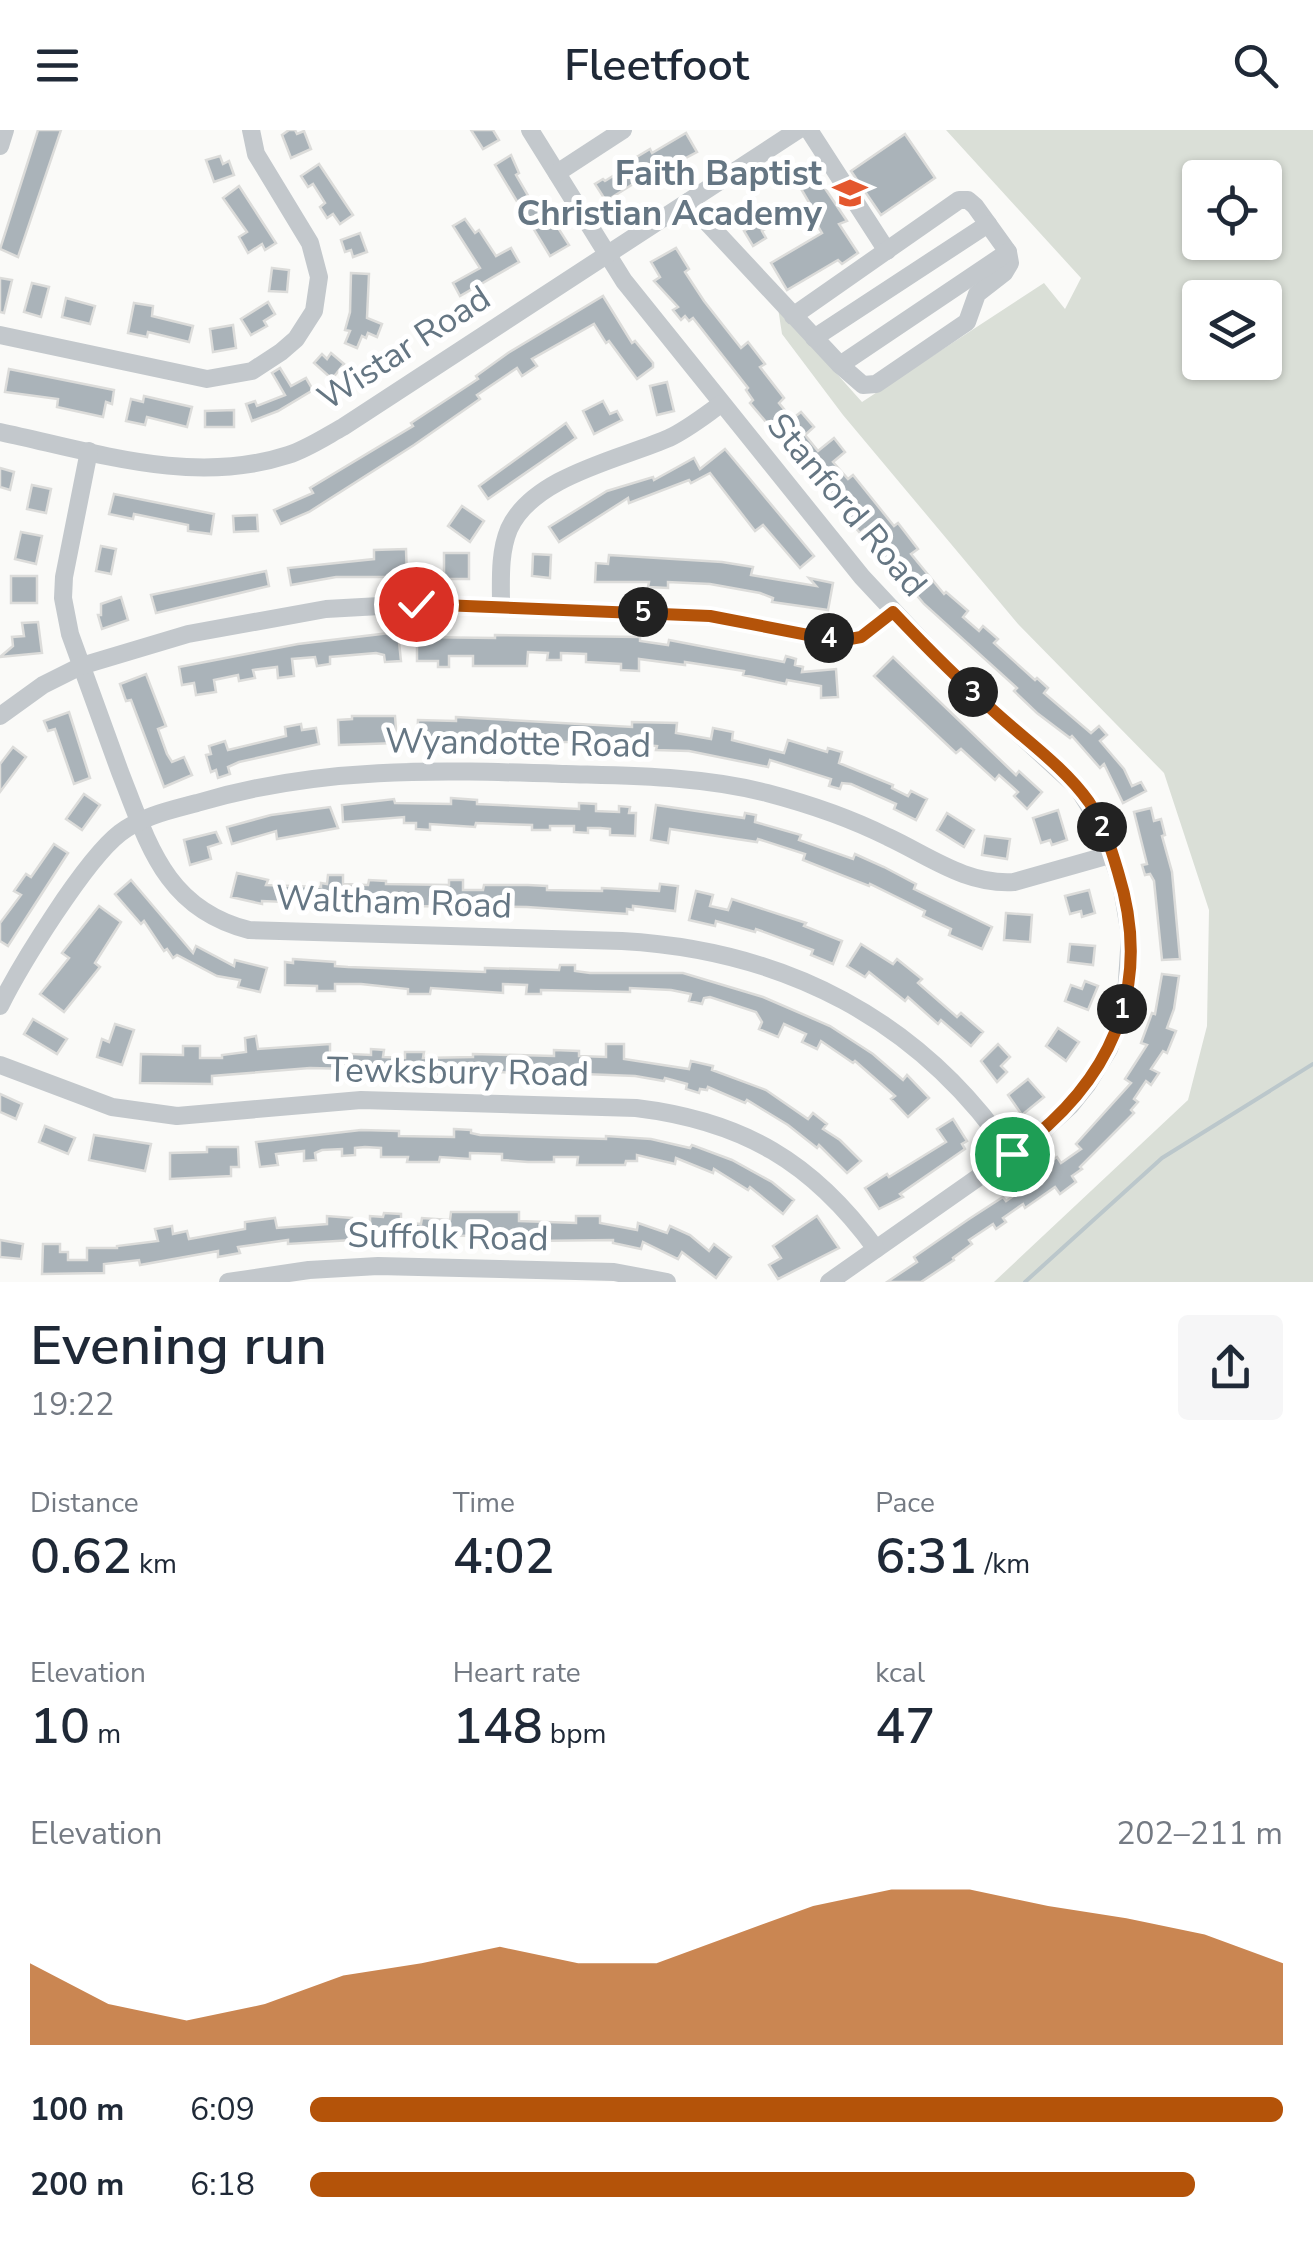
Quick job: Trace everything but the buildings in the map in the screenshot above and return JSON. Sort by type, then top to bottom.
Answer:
[{"type":"street","points":[[0,146],[5,130]]},
{"type":"street","points":[[0,336],[207,379],[237,376],[281,352],[296,339],[314,311],[319,277],[310,243],[256,154],[251,130]]},
{"type":"street","name":"Stanford Road","points":[[530,130],[650,315],[893,612],[947,668],[1076,787],[1101,825],[1127,908],[1130,973],[1116,1029],[1102,1062],[1071,1105],[1012,1154],[829,1282]]},
{"type":"street","points":[[556,173],[623,130]]},
{"type":"street","name":"Wistar Road","points":[[0,432],[194,469],[245,465],[289,455],[343,426],[798,130]]},
{"type":"street","points":[[810,130],[888,251]]},
{"type":"street","points":[[688,202],[793,316],[814,338],[863,385],[876,384],[966,322],[977,294],[1004,273],[1010,263],[1008,252],[975,206],[968,200],[959,200],[793,316]]},
{"type":"street","points":[[814,338],[988,224]]},
{"type":"street","points":[[840,365],[1008,252]]},
{"type":"street","points":[[501,606],[503,548],[510,526],[525,509],[583,470],[672,436],[721,404]]},
{"type":"street","name":"Waltham Road","points":[[89,450],[68,552],[63,598],[70,634],[138,822],[161,868],[189,901],[218,920],[249,930],[670,944],[779,970],[846,1000],[903,1038],[976,1106],[1012,1154]]},
{"type":"street","points":[[0,716],[43,685],[81,666],[188,634],[326,609],[416,604],[710,616],[839,641],[861,637],[893,612]]},
{"type":"street","name":"Wyandotte Road","points":[[0,1006],[98,855],[122,832],[138,822],[259,787],[372,771],[636,776],[750,789],[858,823],[979,881],[1014,882],[1112,854]]},
{"type":"street","name":"Tewksbury Road","points":[[0,1065],[112,1107],[177,1116],[361,1100],[674,1112],[738,1131],[792,1161],[828,1190],[876,1249]]},
{"type":"street","name":"Suffolk Road","points":[[228,1282],[310,1270],[378,1266],[614,1272],[666,1282]]},
{"type":"shaded area","points":[[946,130],[1313,130],[1313,1282],[994,1282],[1188,1100],[1207,1026],[1209,910],[1164,773],[1018,624],[843,415],[782,334],[778,308],[862,402],[1044,283],[1065,309],[1081,278]]},
{"type":"waterway","points":[[1025,1282],[1162,1158],[1313,1064]]},
{"type":"place","name":"Faith Baptist Christian Academy","points":[[850,193]]},
{"type":"route","points":[[416,604],[710,616],[839,641],[861,637],[893,612],[947,668],[1076,787],[1101,825],[1122,883],[1130,935],[1130,973],[1109,1049],[1071,1105],[1012,1154]]}]
